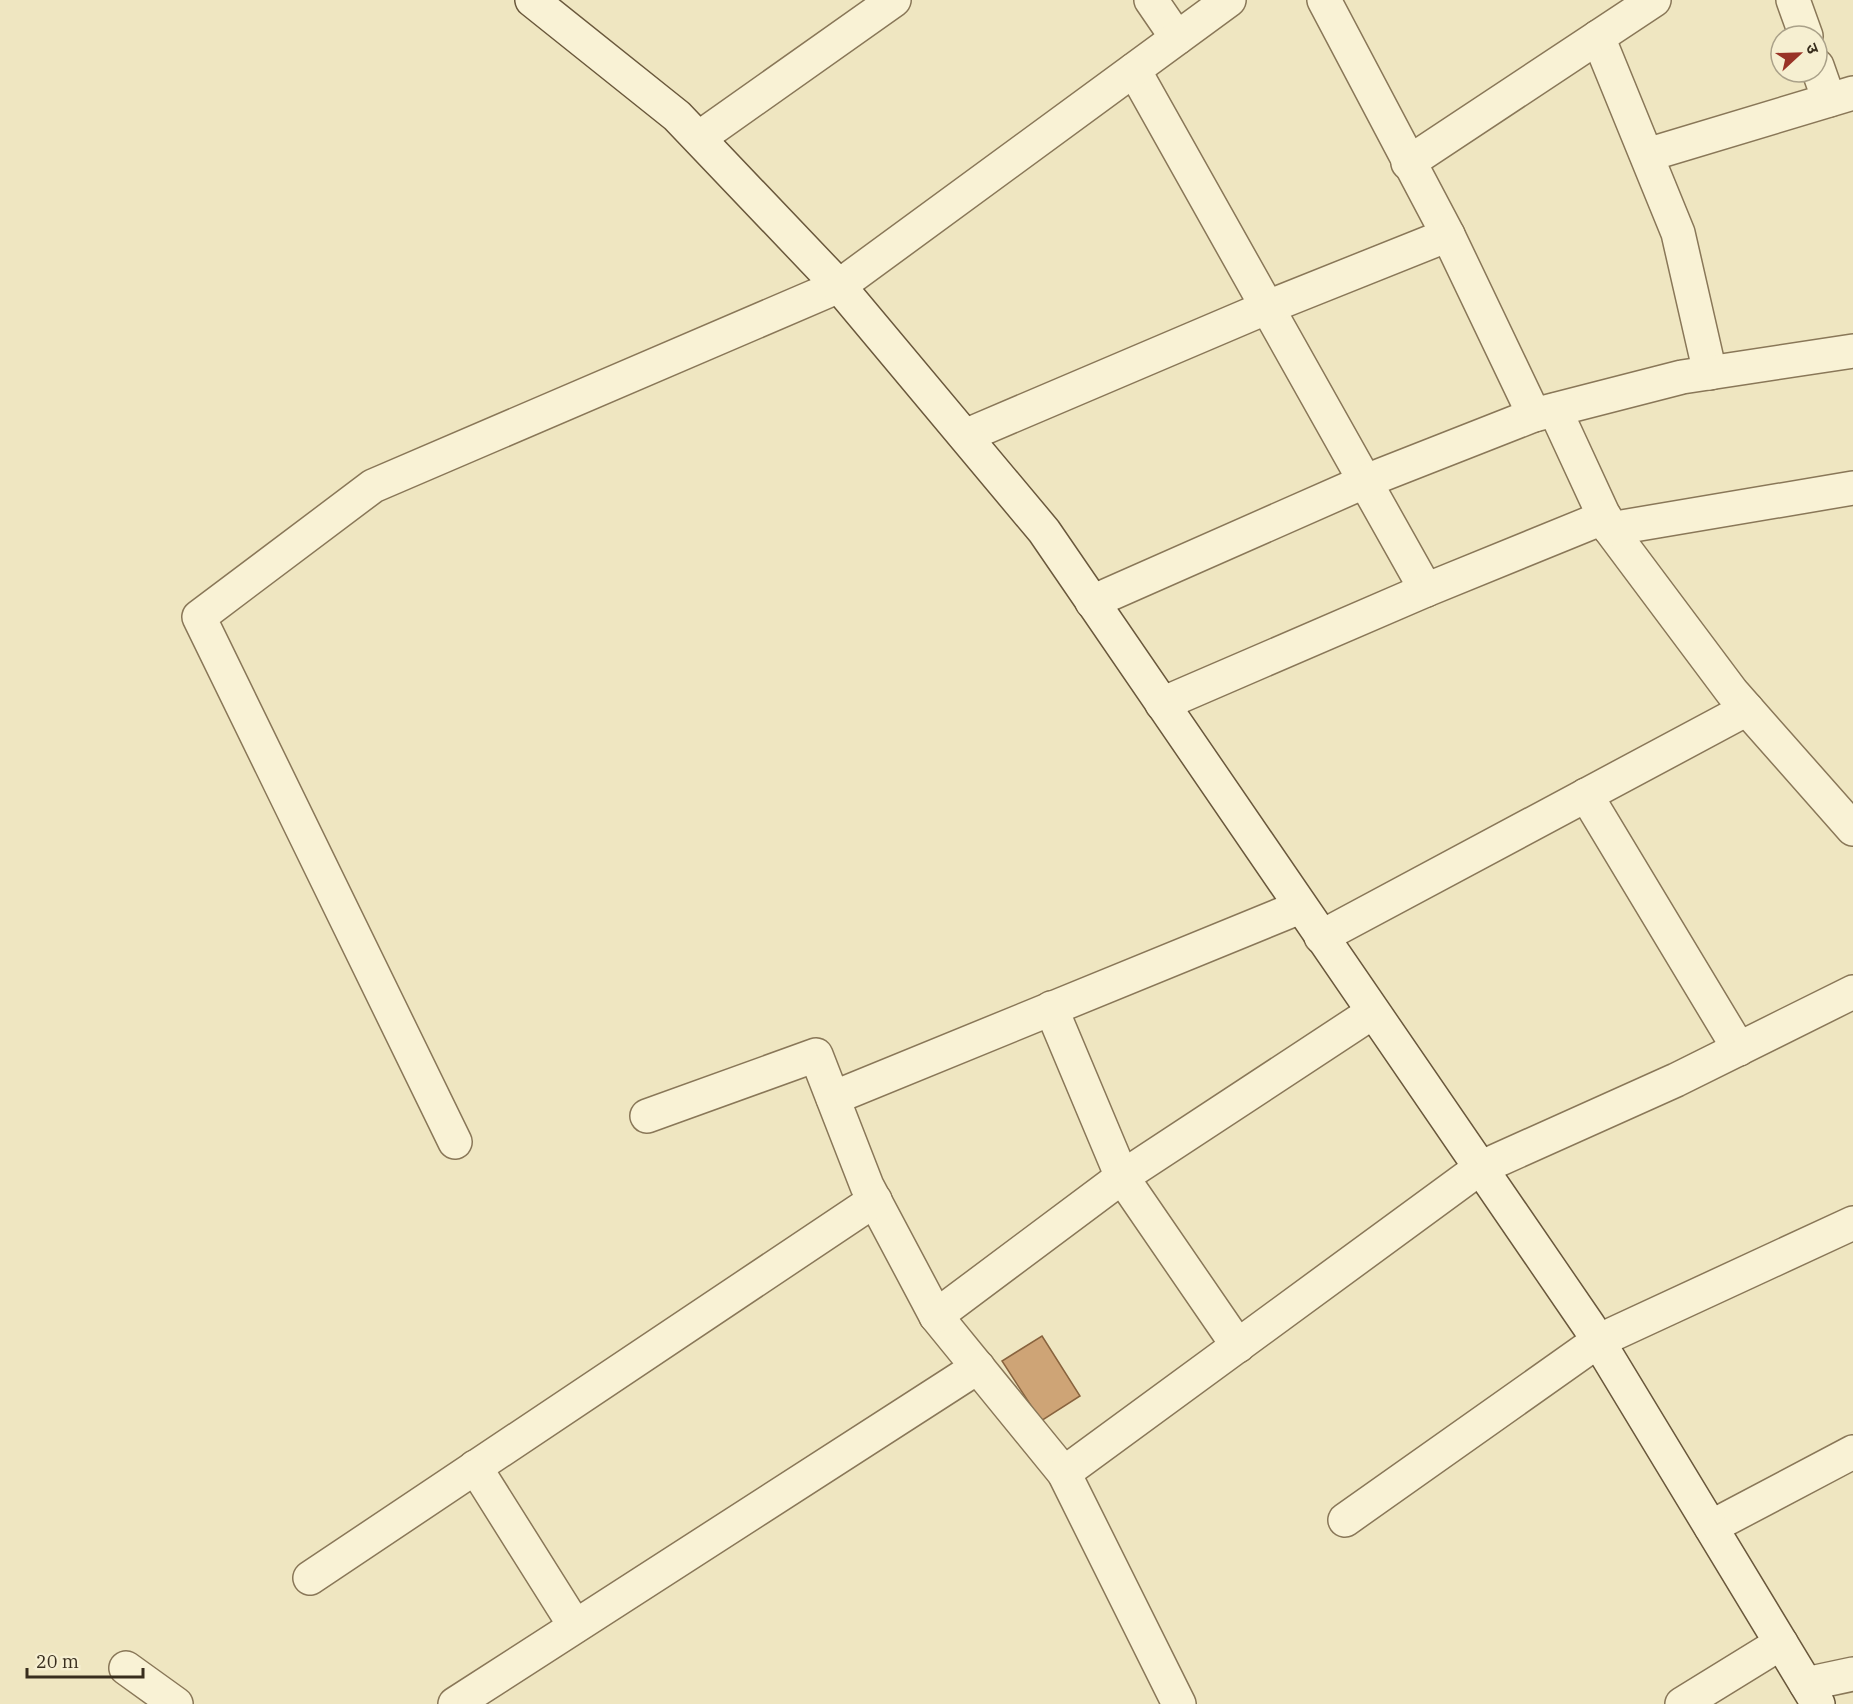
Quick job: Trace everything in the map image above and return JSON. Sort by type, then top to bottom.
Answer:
[{"type":"street","points":[[532,0],[677,116],[699,138],[839,286],[1044,531],[1598,1341],[1812,1694],[1853,1674]]},
{"type":"street","points":[[699,138],[894,0]]},
{"type":"street","points":[[1151,0],[1177,38]]},
{"type":"street","points":[[455,1142],[199,617],[373,486],[839,286],[1229,0]]},
{"type":"street","points":[[1324,0],[1408,163],[1607,523],[1747,709],[1853,829]]},
{"type":"street","points":[[1408,163],[1654,0]]},
{"type":"street","points":[[1793,0],[1802,24]]},
{"type":"street","points":[[1599,37],[1678,232],[1710,373]]},
{"type":"street","points":[[1134,70],[1426,590]]},
{"type":"street","points":[[1647,155],[1841,96],[1829,81]]},
{"type":"street","points":[[965,436],[1268,307],[1448,235]]},
{"type":"street","points":[[1092,602],[1366,481],[1545,413],[1682,377],[1853,351]]},
{"type":"street","points":[[1162,704],[1426,590],[1607,523],[1853,488]]},
{"type":"street","points":[[1321,937],[1747,709]]},
{"type":"street","points":[[1587,795],[1739,1049]]},
{"type":"street","points":[[833,1098],[1300,907]]},
{"type":"street","points":[[1064,1473],[1480,1168],[1739,1049],[1853,992]]},
{"type":"street","points":[[1051,1008],[1122,1177],[1238,1346]]},
{"type":"street","points":[[936,1316],[1122,1177],[1373,1012]]},
{"type":"street","points":[[647,1116],[816,1055],[875,1200],[936,1316],[1064,1473],[1179,1704]]},
{"type":"street","points":[[310,1578],[875,1200]]},
{"type":"street","points":[[1346,1520],[1598,1341],[1853,1223]]},
{"type":"street","points":[[455,1704],[978,1367]]},
{"type":"street","points":[[1711,1527],[1853,1452]]},
{"type":"street","points":[[475,1467],[575,1626]]},
{"type":"street","points":[[1682,1704],[1781,1643]]},
{"type":"street","points":[[126,1668],[176,1704]]},
{"type":"building","points":[[1042,1336],[1080,1396],[1041,1421],[1002,1361]]}]
